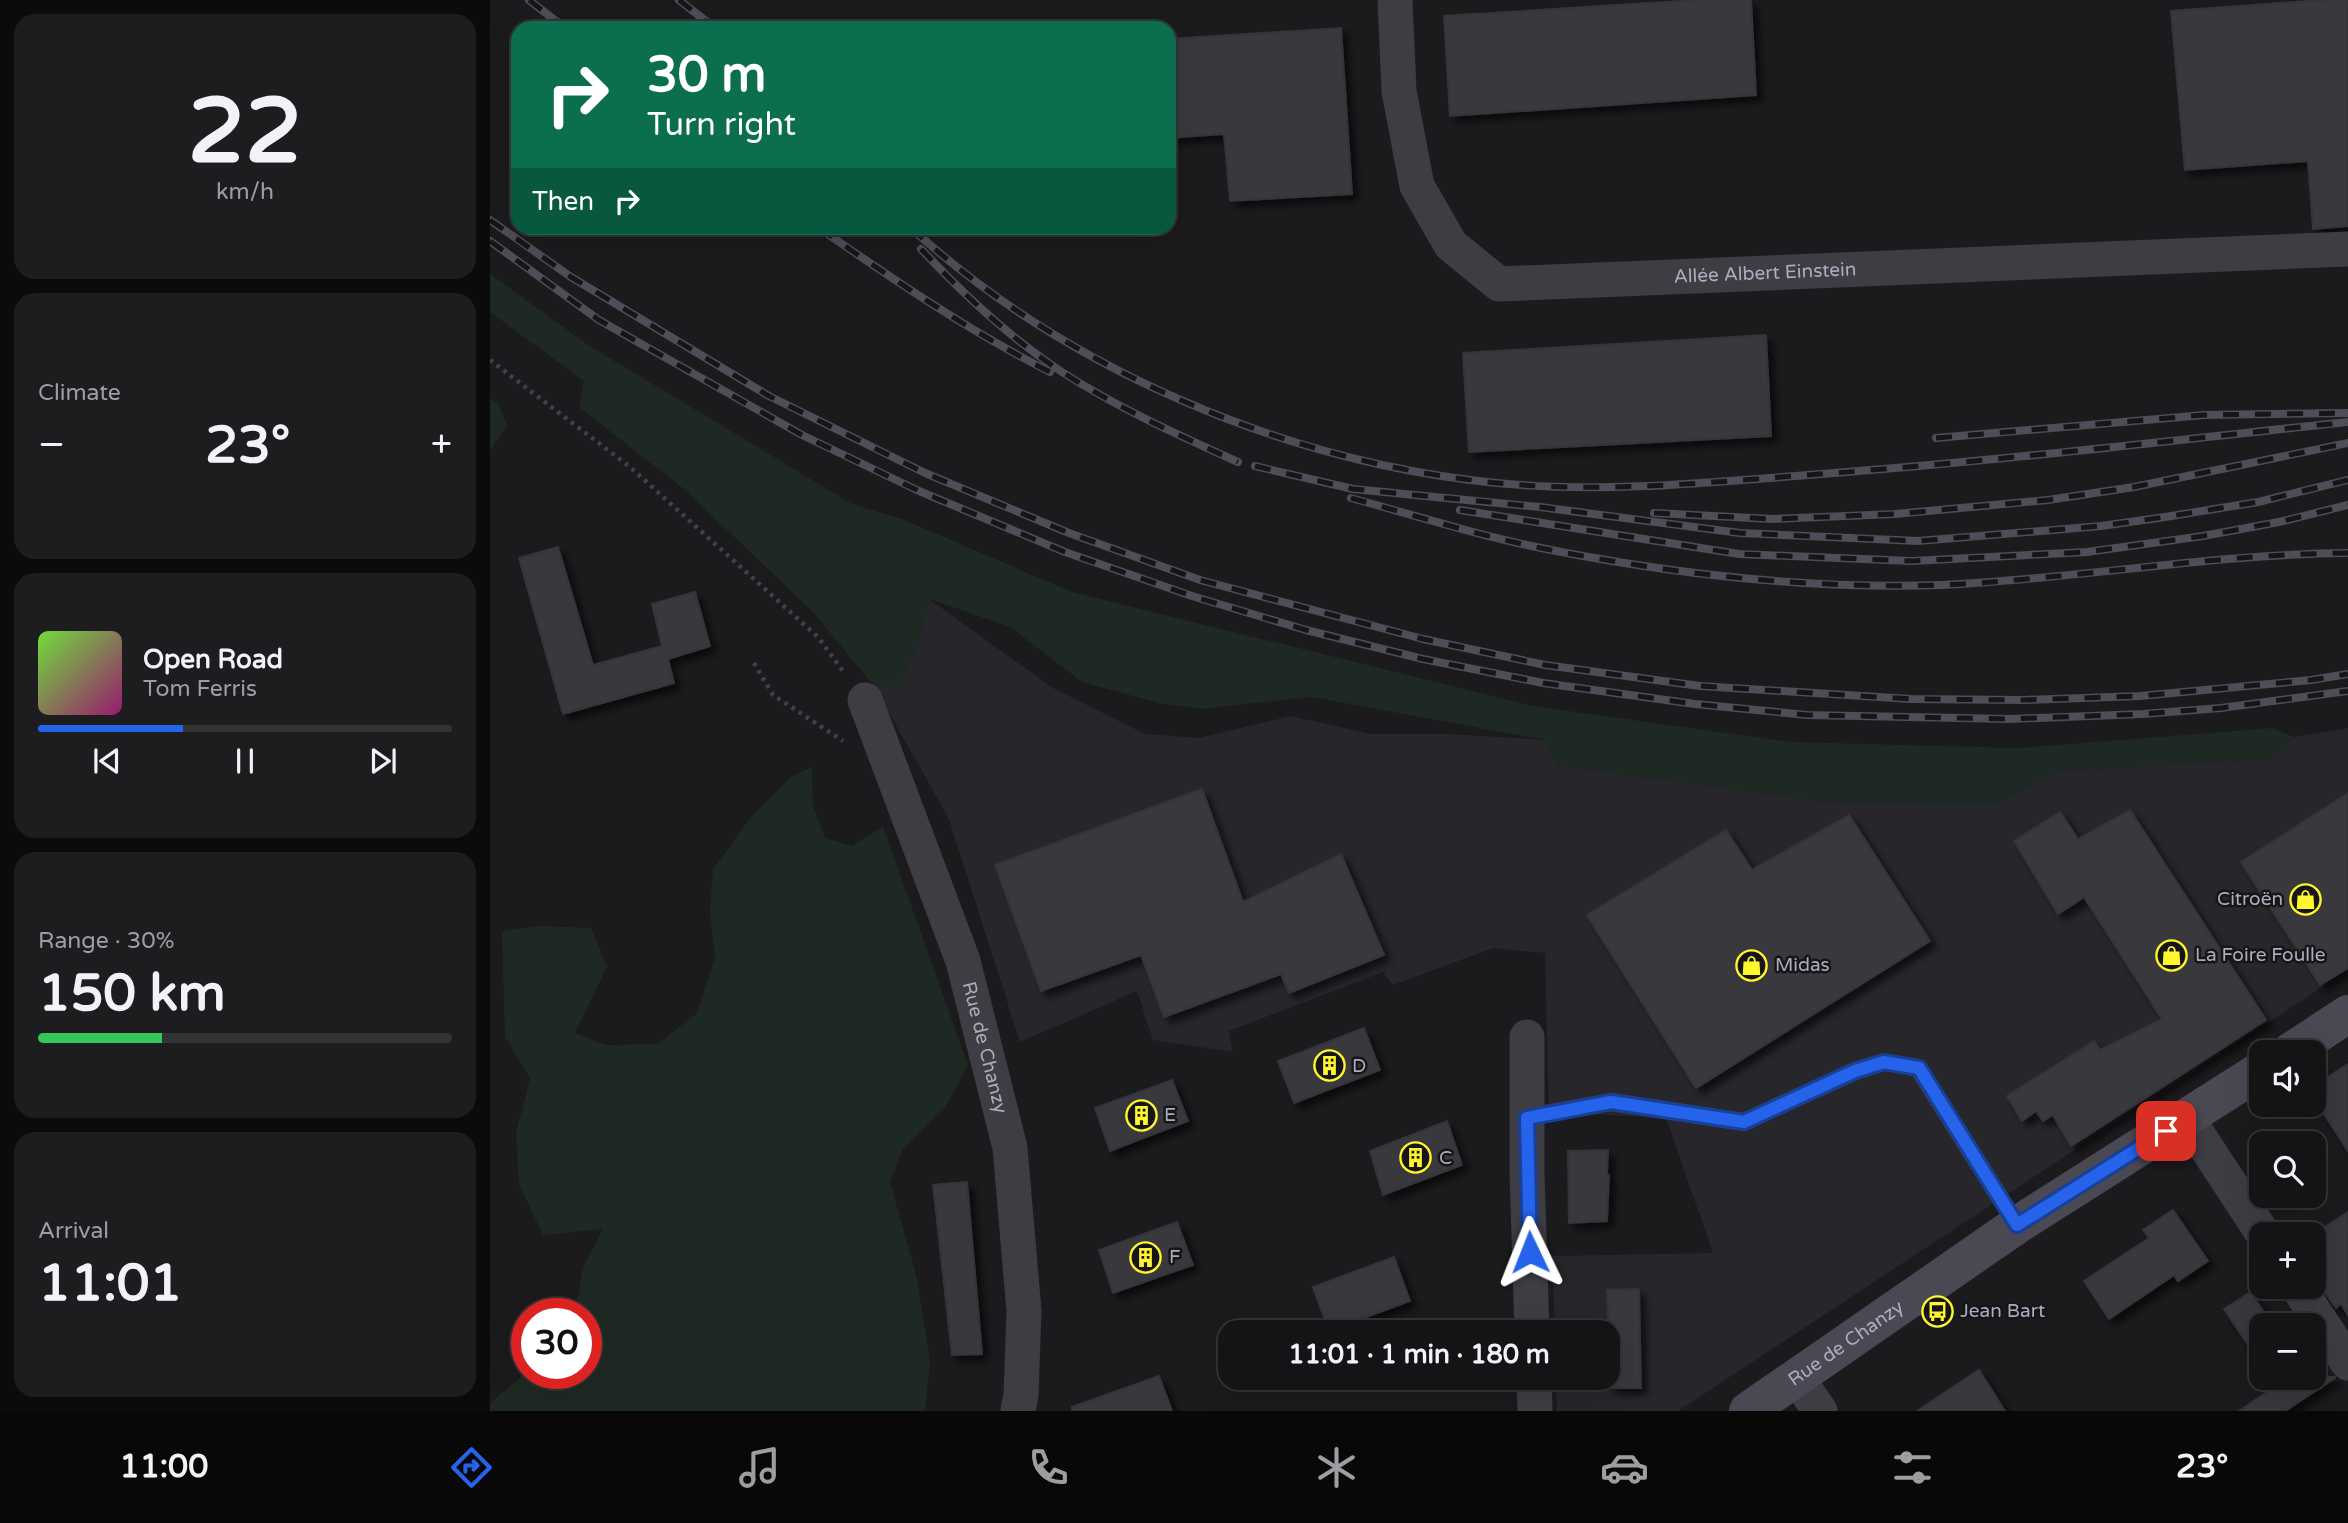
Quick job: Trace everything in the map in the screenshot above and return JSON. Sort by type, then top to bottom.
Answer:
[{"type":"main road","points":[[2308,1040],[2348,1014]]},
{"type":"main road","name":"Rue de Chanzy","points":[[1748,1411],[2017,1225],[2249,1078]]},
{"type":"street","name":"Allée Albert Einstein","points":[[1395,0],[1399,91],[1417,186],[1451,245],[1499,284],[2348,249]]},
{"type":"street","name":"Rue de Chanzy","points":[[865,700],[963,961],[1010,1148],[1024,1311],[1018,1411]]},
{"type":"street","points":[[1527,1037],[1527,1173],[1532,1320]]},
{"type":"street","points":[[2187,1118],[2255,1222]]},
{"type":"street","points":[[2306,1299],[2348,1363]]},
{"type":"street","points":[[1797,1378],[1820,1411]]},
{"type":"street","points":[[1534,1390],[1535,1411]]},
{"type":"lane","points":[[1527,1118],[1611,1102],[1744,1122],[1855,1071],[1884,1062],[1919,1068],[2017,1225]]},
{"type":"path","points":[[490,360],[630,467],[818,637],[865,700]]},
{"type":"path","points":[[754,663],[773,695],[827,732],[890,766]]},
{"type":"shaded area","points":[[490,274],[591,347],[852,504],[902,519],[1072,592],[1533,706],[1791,742],[2019,748],[2273,728],[2294,737],[2275,758],[2054,771],[1998,804],[1838,803],[1558,765],[1545,740],[1312,697],[1202,709],[1159,703],[1082,682],[1010,627],[930,599],[919,642],[899,686],[874,686],[812,611],[684,489],[579,407],[584,381],[490,312]]},
{"type":"shaded area","points":[[490,398],[499,405],[507,426],[490,450]]},
{"type":"shaded area","points":[[929,599],[1053,688],[1145,734],[1199,738],[1291,716],[1371,734],[1449,734],[1545,740],[1558,765],[1838,803],[1998,804],[2054,771],[2275,758],[2294,737],[2348,728],[2348,970],[1678,1411],[1557,1411],[1556,1390],[1620,1390],[1620,1320],[1555,1320],[1552,1256],[1713,1253],[1666,1118],[1549,1112],[1545,953],[1493,948],[1393,985],[1383,972],[1229,1031],[1233,1052],[1153,1040],[1137,991],[1020,1042],[949,819],[874,686],[919,642]]},
{"type":"shaded area","points":[[812,767],[813,806],[825,838],[852,846],[883,826],[968,1065],[945,1108],[903,1149],[890,1182],[917,1278],[930,1361],[925,1411],[490,1411],[490,1403],[511,1385],[511,1389],[602,1389],[602,1298],[578,1298],[583,1267],[603,1229],[543,1235],[519,1184],[516,1133],[530,1078],[505,1037],[502,931],[542,926],[591,928],[607,967],[575,1033],[605,1045],[658,1044],[697,1013],[715,958],[710,910],[713,869],[751,817],[791,777]]},
{"type":"building","points":[[1697,0],[1751,0],[1756,95],[1450,116],[1444,16]]},
{"type":"building","points":[[2348,0],[2348,226],[2313,229],[2308,161],[2185,170],[2171,11]]},
{"type":"building","points":[[1341,28],[1352,194],[1230,201],[1224,134],[1176,137],[1176,39]]},
{"type":"building","points":[[1766,335],[1771,436],[1469,452],[1463,353]]},
{"type":"building","points":[[558,547],[593,665],[662,646],[652,604],[695,592],[710,646],[668,659],[674,683],[563,714],[519,558]]},
{"type":"building","points":[[1202,789],[1243,902],[1341,854],[1384,955],[1289,993],[1281,974],[1164,1017],[1141,955],[1041,991],[995,865]]},
{"type":"building","name":"Citroën","points":[[2348,793],[2348,968],[2320,985],[2241,862]]},
{"type":"building","name":"La Foire Foulle","points":[[2130,810],[2266,1020],[2071,1146],[2053,1115],[2043,1121],[2036,1111],[2022,1121],[2007,1096],[2094,1041],[2100,1050],[2162,1019],[2084,897],[2058,914],[2014,841],[2060,812],[2078,839]]},
{"type":"building","points":[[1849,815],[1930,941],[1696,1088],[1587,915],[1726,830],[1752,870]]},
{"type":"building","name":"D","points":[[1364,1028],[1380,1070],[1294,1103],[1278,1061]]},
{"type":"building","points":[[2348,1064],[2348,1151],[2326,1117],[2326,1078]]},
{"type":"building","name":"E","points":[[1172,1080],[1188,1121],[1110,1151],[1095,1108]]},
{"type":"building","name":"C","points":[[1447,1121],[1462,1165],[1383,1195],[1370,1151]]},
{"type":"building","points":[[1608,1150],[1607,1221],[1569,1223],[1568,1151]]},
{"type":"building","points":[[967,1182],[982,1354],[952,1355],[933,1185]]},
{"type":"building","points":[[2173,1210],[2208,1261],[2178,1281],[2174,1275],[2109,1319],[2084,1281],[2149,1238],[2143,1230]]},
{"type":"building","points":[[2348,1212],[2348,1315],[2341,1304],[2336,1308],[2326,1294],[2326,1226]]},
{"type":"building","name":"F","points":[[1177,1222],[1193,1265],[1113,1293],[1099,1250]]},
{"type":"building","points":[[1394,1257],[1410,1301],[1359,1320],[1325,1320],[1313,1287]]},
{"type":"building","points":[[1639,1289],[1641,1388],[1620,1388],[1620,1320],[1608,1320],[1607,1290]]},
{"type":"building","points":[[2249,1293],[2249,1299],[2255,1299],[2264,1313],[2249,1313],[2249,1346],[2224,1309]]},
{"type":"building","points":[[1979,1370],[2005,1411],[1917,1411]]},
{"type":"building","points":[[1159,1376],[1172,1411],[1072,1411],[1072,1407]]},
{"type":"building","points":[[2326,1377],[2335,1378],[2326,1384]]},
{"type":"building","points":[[2270,1390],[2317,1390],[2285,1411],[2239,1411]]},
{"type":"railway","points":[[529,0],[556,21]]},
{"type":"railway","points":[[679,0],[706,21]]},
{"type":"railway","points":[[490,220],[511,235]]},
{"type":"railway","points":[[511,235],[571,277],[769,396],[925,473],[1069,533],[1200,580],[1423,639],[1545,665],[1700,686],[1911,699],[2023,700],[2140,696],[2348,674]]},
{"type":"railway","points":[[829,235],[961,322],[1050,372]]},
{"type":"railway","points":[[920,235],[973,279],[1039,325],[1110,366],[1184,401],[1260,431],[1338,454],[1418,472],[1497,483],[1613,487],[1730,481],[2010,458],[2348,422]]},
{"type":"railway","points":[[490,241],[599,320],[802,435],[919,491],[1065,552],[1192,596],[1306,630],[1423,659],[1543,683],[1695,704],[1807,715],[2009,719],[2143,714],[2221,708],[2348,691]]},
{"type":"railway","points":[[921,249],[988,315],[1062,372],[1126,409],[1238,462]]},
{"type":"railway","points":[[1936,438],[2204,415],[2348,413]]},
{"type":"railway","points":[[1654,513],[1773,519],[1895,514],[2048,500],[2134,487],[2348,443]]},
{"type":"railway","points":[[1255,466],[1353,489],[1540,507],[1740,533],[1918,541],[2101,526],[2165,517],[2258,502],[2348,480]]},
{"type":"railway","points":[[1351,498],[1475,533],[1599,559],[1696,573],[1843,585],[1992,582],[2195,562],[2348,553]]},
{"type":"railway","points":[[1460,510],[1739,554],[1912,561],[2087,552],[2203,536],[2279,522],[2348,505]]},
{"type":"place","name":"Citroën","points":[[2306,899]]},
{"type":"place","name":"La Foire Foulle","points":[[2172,955]]},
{"type":"place","name":"Midas","points":[[1752,965]]},
{"type":"place","name":"D","points":[[1329,1066]]},
{"type":"place","name":"E","points":[[1141,1115]]},
{"type":"place","name":"C","points":[[1416,1158]]},
{"type":"place","name":"F","points":[[1146,1257]]},
{"type":"place","name":"Jean Bart","points":[[1937,1311]]},
{"type":"route","points":[[1530,1252],[1527,1118],[1611,1102],[1744,1122],[1855,1071],[1884,1062],[1919,1068],[2017,1225],[2166,1131]]}]
